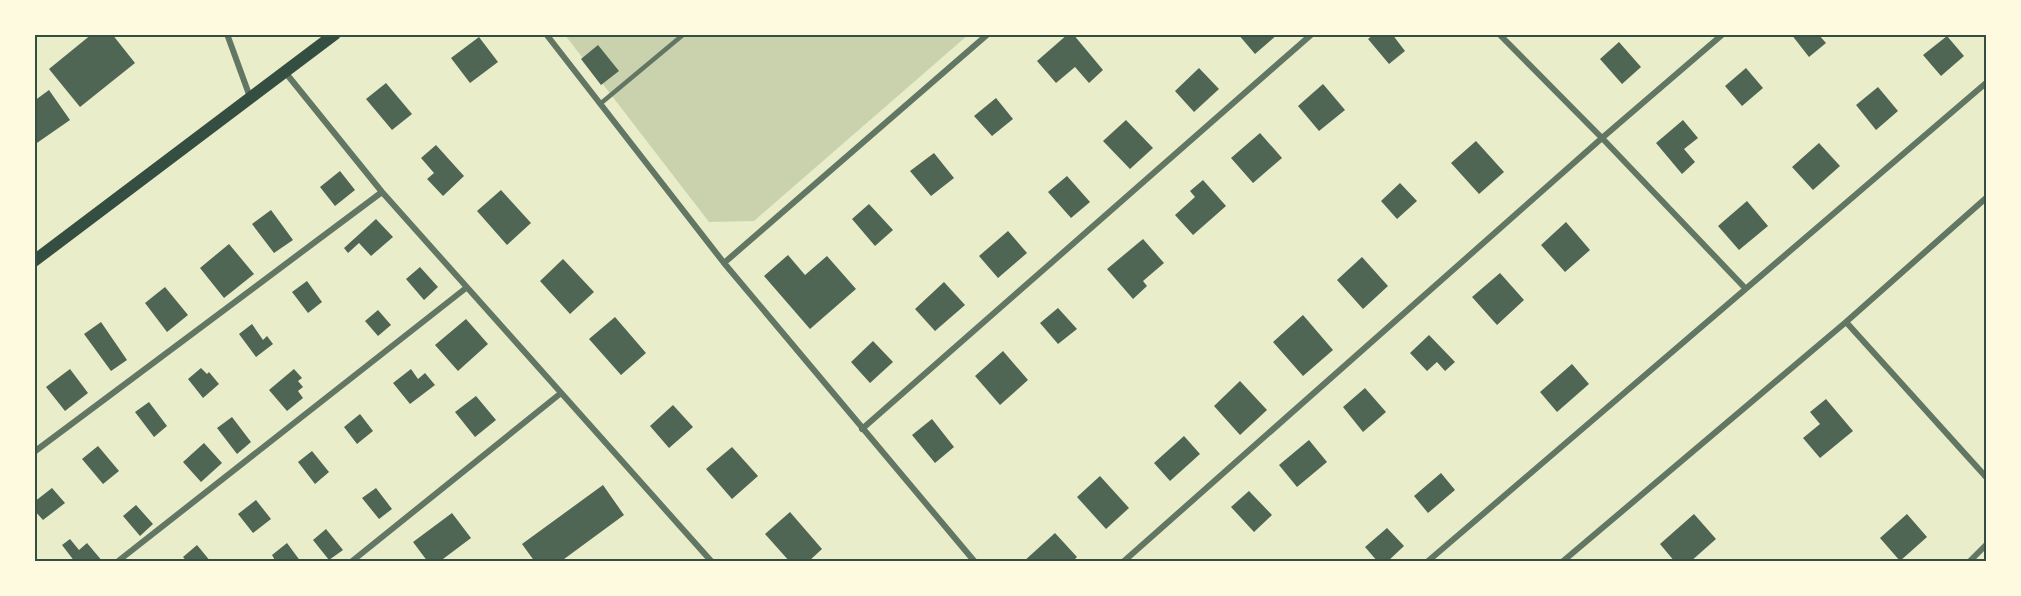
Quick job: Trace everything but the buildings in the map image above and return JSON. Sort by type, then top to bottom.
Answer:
[{"type":"main road","points":[[34,261],[335,34]]},
{"type":"street","points":[[227,34],[250,98]]},
{"type":"street","points":[[546,34],[724,263],[975,561]]},
{"type":"street","points":[[724,263],[988,34]]},
{"type":"street","points":[[862,429],[1312,34]]},
{"type":"street","points":[[1499,34],[1745,288]]},
{"type":"street","points":[[1124,561],[1602,138],[1723,34]]},
{"type":"street","points":[[285,72],[382,192],[712,561]]},
{"type":"street","points":[[1427,561],[1986,83]]},
{"type":"street","points":[[34,452],[382,192]]},
{"type":"street","points":[[1562,561],[1846,322],[1986,198]]},
{"type":"street","points":[[117,561],[466,288]]},
{"type":"street","points":[[1846,322],[1986,477]]},
{"type":"street","points":[[351,561],[561,393]]},
{"type":"street","points":[[1969,561],[1986,545]]},
{"type":"lane","points":[[600,104],[684,34]]},
{"type":"green space","points":[[565,35],[968,35],[754,221],[709,222]]}]
